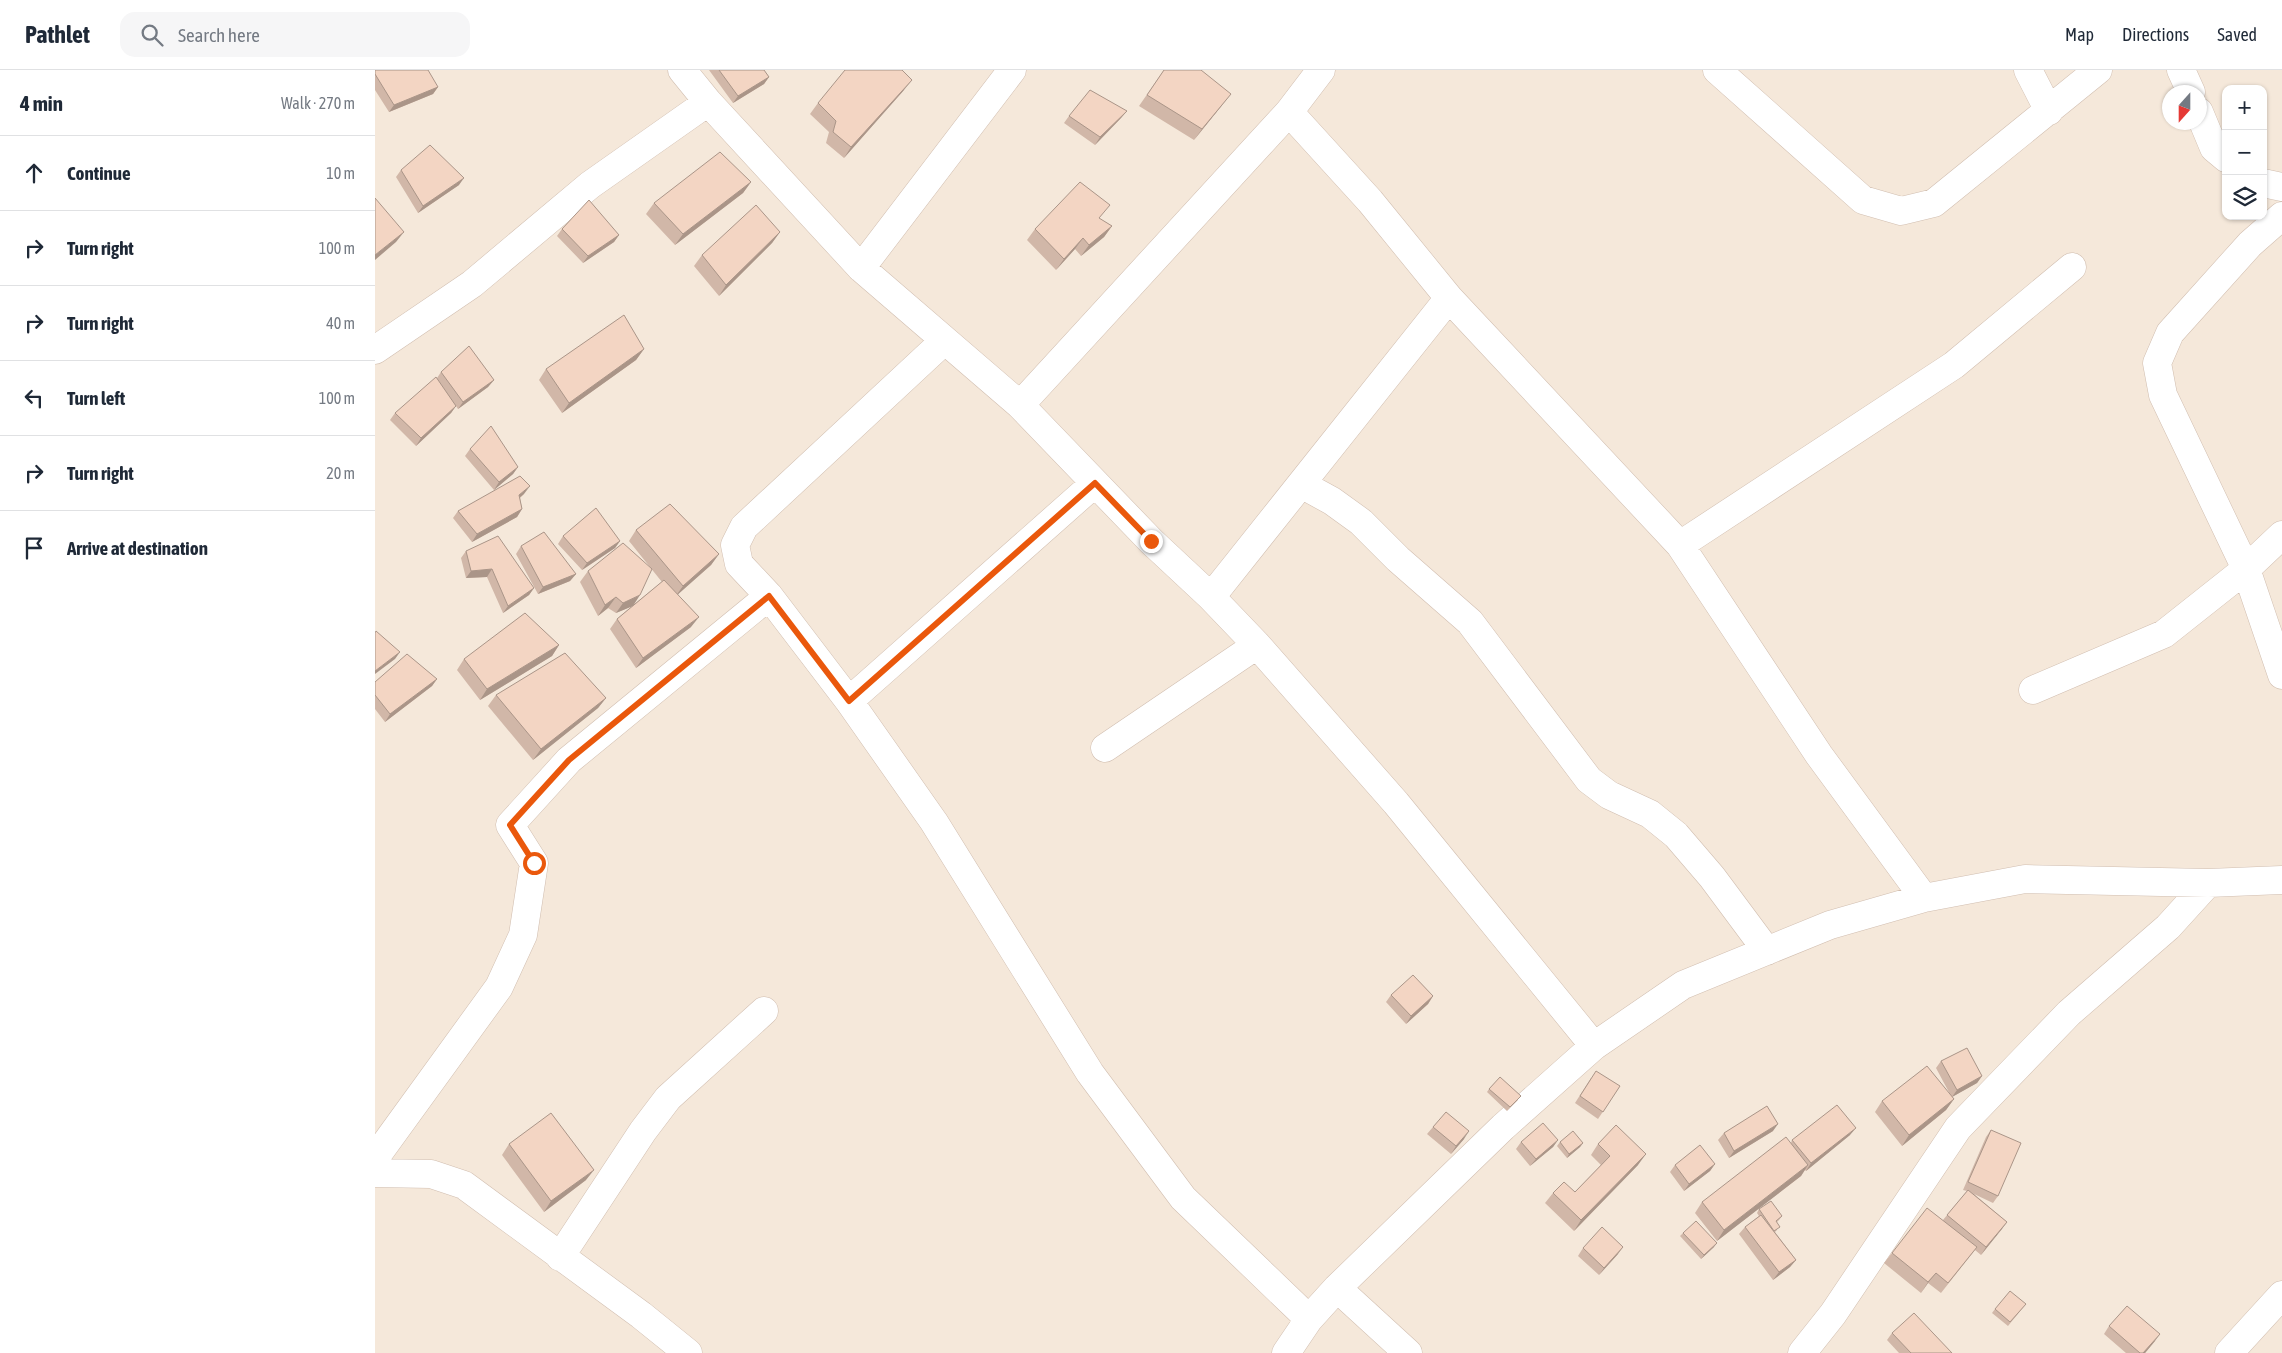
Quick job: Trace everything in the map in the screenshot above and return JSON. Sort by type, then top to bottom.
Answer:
[{"type":"street","points":[[682,70],[708,102],[861,268],[1020,405],[1151,541],[1211,597],[1257,645],[1396,803],[1594,1046]]},
{"type":"street","points":[[861,268],[1013,70]]},
{"type":"street","points":[[1020,405],[1289,112],[1321,70]]},
{"type":"street","points":[[1717,70],[1863,200],[1901,211],[1934,203],[2098,70]]},
{"type":"street","points":[[2028,70],[2049,111]]},
{"type":"street","points":[[2181,70],[2188,85]]},
{"type":"street","points":[[375,350],[472,284],[590,185],[708,102]]},
{"type":"street","points":[[1289,112],[1370,201],[1449,298],[1680,545],[1819,755],[1924,898]]},
{"type":"street","points":[[2207,130],[2215,148],[2222,154]]},
{"type":"street","points":[[2267,184],[2282,187]]},
{"type":"street","points":[[2282,216],[2250,244],[2170,333],[2157,364],[2163,395],[2246,569],[2282,675]]},
{"type":"street","points":[[1680,545],[1954,364],[2072,267]]},
{"type":"street","points":[[1211,597],[1449,298]]},
{"type":"street","points":[[944,341],[745,527],[735,544],[739,564],[769,596],[849,701],[934,822],[1090,1073],[1165,1175],[1183,1198],[1309,1319]]},
{"type":"street","points":[[849,701],[1095,483]]},
{"type":"street","points":[[1301,484],[1332,501],[1361,522],[1398,558],[1470,622],[1589,780],[1609,795],[1650,814],[1676,836],[1712,877],[1767,951]]},
{"type":"street","points":[[2033,690],[2164,634],[2246,569],[2282,535]]},
{"type":"street","points":[[375,1158],[499,987],[523,935],[534,863],[510,825],[569,760],[769,596]]},
{"type":"street","points":[[1105,748],[1257,645]]},
{"type":"street","points":[[1286,1353],[1309,1319],[1337,1288],[1503,1127],[1594,1046],[1683,985],[1830,926],[1924,898],[2025,879],[2208,883],[2282,880]]},
{"type":"street","points":[[1802,1353],[1833,1314],[1959,1128],[2069,1013],[2168,926],[2208,883]]},
{"type":"street","points":[[560,1258],[643,1131],[668,1098],[764,1011]]},
{"type":"street","points":[[375,1173],[431,1174],[464,1185],[560,1258],[641,1315],[688,1353]]},
{"type":"street","points":[[1337,1288],[1408,1353]]},
{"type":"street","points":[[2229,1353],[2282,1295]]},
{"type":"shaded area","points":[[375,70],[2282,70],[2282,1353],[375,1353]]},
{"type":"building","points":[[375,70],[428,70],[438,87],[394,105],[375,74]]},
{"type":"building","points":[[719,70],[764,70],[769,77],[738,96]]},
{"type":"building","points":[[845,70],[902,70],[912,80],[851,147],[833,132],[836,121],[818,103]]},
{"type":"building","points":[[1164,70],[1201,70],[1231,94],[1202,129],[1147,95]]},
{"type":"building","points":[[1090,90],[1127,111],[1100,137],[1069,116]]},
{"type":"building","points":[[430,145],[464,178],[423,206],[401,170]]},
{"type":"building","points":[[720,152],[751,182],[683,234],[654,203]]},
{"type":"building","points":[[1080,182],[1110,205],[1099,218],[1112,226],[1089,245],[1083,238],[1064,259],[1035,229]]},
{"type":"building","points":[[375,198],[404,232],[375,255]]},
{"type":"building","points":[[589,200],[619,235],[588,256],[562,229]]},
{"type":"building","points":[[756,205],[780,232],[726,285],[702,255]]},
{"type":"building","points":[[624,315],[644,349],[569,403],[546,369]]},
{"type":"building","points":[[469,346],[494,380],[463,402],[441,372]]},
{"type":"building","points":[[436,377],[456,406],[421,438],[395,413]]},
{"type":"building","points":[[491,426],[518,467],[499,482],[470,449]]},
{"type":"building","points":[[520,476],[530,486],[519,495],[522,509],[477,534],[458,511]]},
{"type":"building","points":[[670,504],[719,554],[683,586],[636,530]]},
{"type":"building","points":[[596,508],[620,541],[587,563],[563,536]]},
{"type":"building","points":[[544,532],[576,574],[543,587],[521,546]]},
{"type":"building","points":[[498,536],[534,588],[508,606],[492,569],[471,571],[466,551]]},
{"type":"building","points":[[623,543],[652,569],[640,595],[623,603],[616,597],[605,605],[588,571]]},
{"type":"building","points":[[664,580],[699,617],[643,658],[617,619]]},
{"type":"building","points":[[525,613],[559,645],[487,689],[464,659]]},
{"type":"building","points":[[376,631],[400,652],[375,671],[375,633]]},
{"type":"building","points":[[565,653],[606,698],[541,749],[496,695]]},
{"type":"building","points":[[407,654],[437,679],[390,714],[375,695],[375,682]]},
{"type":"building","points":[[1413,975],[1433,996],[1411,1016],[1391,995]]},
{"type":"building","points":[[1967,1048],[1982,1076],[1957,1090],[1941,1061]]},
{"type":"building","points":[[1927,1066],[1954,1099],[1909,1135],[1882,1101]]},
{"type":"building","points":[[1596,1071],[1620,1086],[1603,1112],[1580,1096]]},
{"type":"building","points":[[1500,1077],[1521,1096],[1510,1107],[1489,1089]]},
{"type":"building","points":[[1837,1105],[1856,1128],[1811,1163],[1792,1140]]},
{"type":"building","points":[[1767,1106],[1778,1124],[1734,1151],[1724,1133]]},
{"type":"building","points":[[1446,1112],[1469,1131],[1456,1146],[1433,1127]]},
{"type":"building","points":[[551,1113],[594,1170],[551,1201],[509,1144]]},
{"type":"building","points":[[1543,1123],[1558,1140],[1536,1159],[1521,1142]]},
{"type":"building","points":[[1616,1125],[1646,1154],[1581,1220],[1553,1193],[1564,1182],[1575,1192],[1610,1156],[1598,1144]]},
{"type":"building","points":[[1991,1130],[2021,1143],[1998,1196],[1968,1182]]},
{"type":"building","points":[[1573,1131],[1583,1143],[1569,1154],[1560,1142]]},
{"type":"building","points":[[1786,1137],[1808,1165],[1724,1230],[1702,1202]]},
{"type":"building","points":[[1700,1145],[1715,1164],[1689,1184],[1675,1165]]},
{"type":"building","points":[[1968,1190],[2007,1222],[1986,1247],[1947,1215]]},
{"type":"building","points":[[1771,1201],[1782,1216],[1776,1221],[1780,1227],[1774,1231],[1759,1209]]},
{"type":"building","points":[[1927,1208],[1977,1247],[1948,1283],[1936,1273],[1928,1282],[1892,1253]]},
{"type":"building","points":[[1761,1215],[1796,1260],[1779,1272],[1745,1227]]},
{"type":"building","points":[[1696,1221],[1717,1243],[1704,1255],[1683,1233]]},
{"type":"building","points":[[1602,1227],[1623,1247],[1604,1268],[1583,1248]]},
{"type":"building","points":[[2010,1291],[2026,1304],[2010,1322],[1995,1309]]},
{"type":"building","points":[[2127,1306],[2160,1334],[2143,1353],[2140,1353],[2109,1326]]},
{"type":"building","points":[[1914,1313],[1952,1353],[1911,1353],[1892,1333]]},
{"type":"route","points":[[534,863],[510,825],[569,760],[769,596],[849,701],[1095,483],[1151,541]]}]
